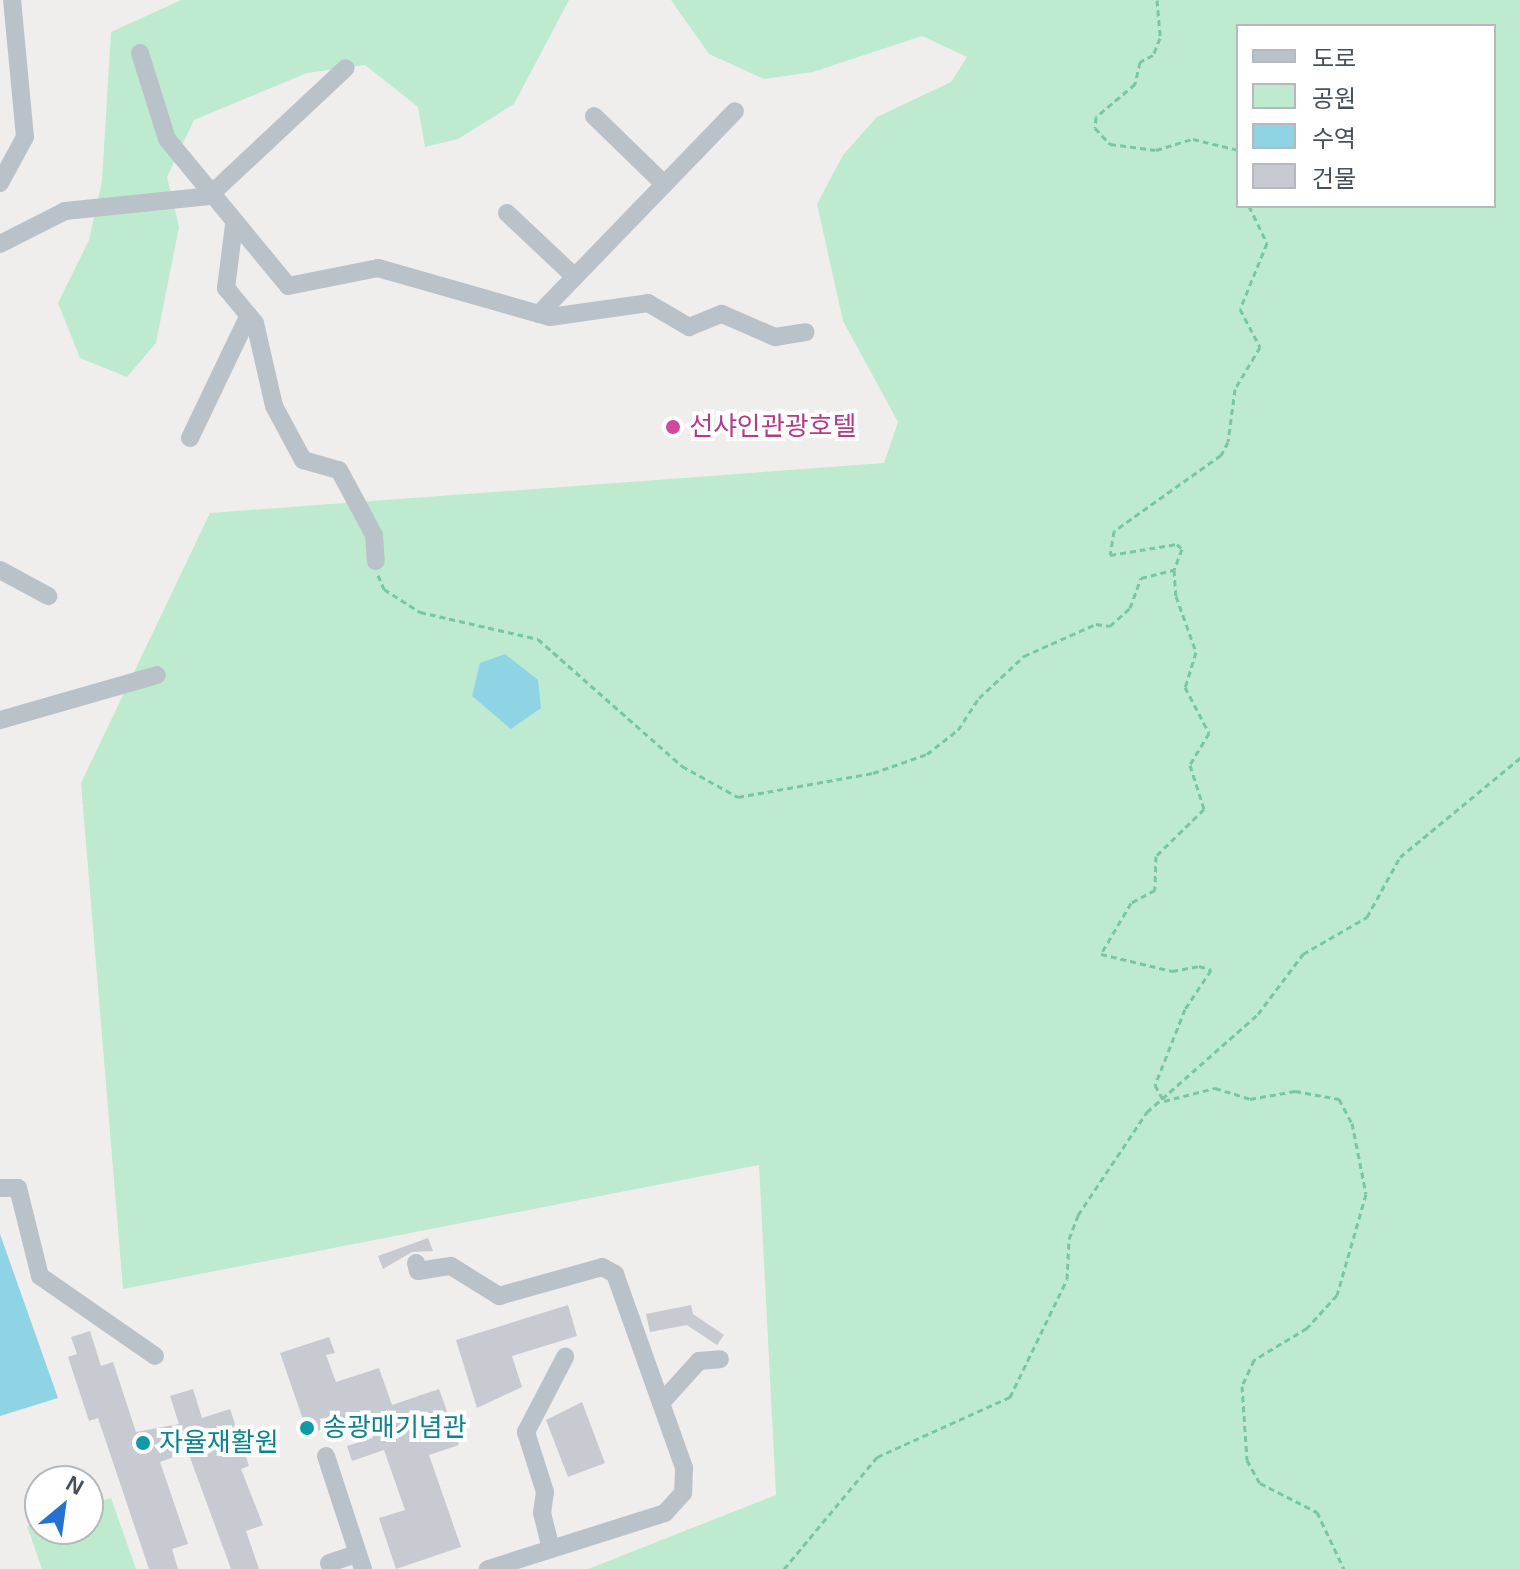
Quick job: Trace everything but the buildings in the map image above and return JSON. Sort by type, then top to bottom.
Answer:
[{"type":"street","points":[[0,183],[25,137],[12,0]]},
{"type":"street","points":[[140,53],[167,139],[209,196],[288,286],[378,268],[539,314],[648,303],[689,327],[722,314],[775,337],[806,332]]},
{"type":"street","points":[[0,244],[65,211],[209,196],[346,68]]},
{"type":"street","points":[[539,314],[735,111]]},
{"type":"street","points":[[594,116],[664,184]]},
{"type":"street","points":[[507,213],[575,277]]},
{"type":"street","points":[[234,225],[226,288],[249,315],[274,406],[303,460],[339,470],[374,535],[376,561]]},
{"type":"street","points":[[190,438],[249,315]]},
{"type":"street","points":[[0,570],[48,596]]},
{"type":"street","points":[[0,720],[157,675]]},
{"type":"street","points":[[0,1188],[18,1188],[40,1276],[155,1356]]},
{"type":"street","points":[[416,1263],[418,1271],[451,1266],[499,1296],[602,1267],[615,1274],[684,1468],[683,1493],[665,1513],[488,1569]]},
{"type":"street","points":[[551,1549],[542,1513],[545,1492],[526,1432],[565,1357]]},
{"type":"street","points":[[661,1403],[699,1361],[720,1359]]},
{"type":"street","points":[[326,1456],[360,1561],[329,1563]]},
{"type":"path","points":[[1157,0],[1160,38],[1153,55],[1140,62],[1124,98],[1096,117],[1095,128],[1110,144],[1156,150],[1193,139],[1236,150]]},
{"type":"path","points":[[1162,1100],[1155,1085],[1185,1009],[1211,970],[1163,970],[1101,954],[1131,903],[1155,890],[1156,856],[1204,809],[1190,765],[1209,733],[1185,687],[1196,652],[1183,627],[1174,570],[1182,549],[1177,544],[1110,555],[1113,533],[1221,455],[1228,442],[1235,389],[1260,347],[1240,309],[1267,243],[1250,208]]},
{"type":"path","points":[[376,561],[384,589],[420,612],[538,639],[682,766],[738,797],[907,764],[958,730],[979,698],[1024,656],[1096,624],[1121,618],[1141,578],[1174,570]]},
{"type":"path","points":[[784,1569],[877,1457],[1010,1397],[1067,1279],[1069,1239],[1078,1215],[1123,1145],[1162,1100],[1258,1014],[1303,954],[1367,917],[1400,857],[1520,758]]},
{"type":"path","points":[[1162,1100],[1215,1088],[1250,1099],[1295,1091],[1339,1099],[1354,1140],[1366,1194],[1337,1295],[1307,1328],[1254,1360],[1242,1386],[1247,1460],[1260,1483],[1317,1512],[1344,1569]]},
{"type":"green space","points":[[181,0],[569,0],[514,104],[458,139],[425,147],[418,107],[365,65],[307,73],[194,120],[167,177],[179,227],[156,343],[127,377],[80,358],[58,303],[89,240],[102,181],[111,32]]},
{"type":"green space","points":[[671,0],[1520,0],[1520,1569],[588,1569],[776,1495],[759,1165],[123,1289],[81,783],[210,513],[884,463],[898,422],[843,321],[817,204],[843,155],[877,117],[951,82],[967,57],[922,36],[813,72],[764,79],[709,54]]},
{"type":"green space","points":[[111,1498],[136,1569],[42,1569],[34,1545],[104,1545],[104,1500]]},
{"type":"water","points":[[505,654],[538,680],[541,708],[511,729],[472,696],[480,663]]},
{"type":"water","points":[[0,1234],[58,1398],[0,1416]]},
{"type":"place","name":"선샤인관광호텔","points":[[673,427]]},
{"type":"place","name":"송광매기념관","points":[[307,1428]]},
{"type":"place","name":"자율재활원","points":[[143,1443]]}]
